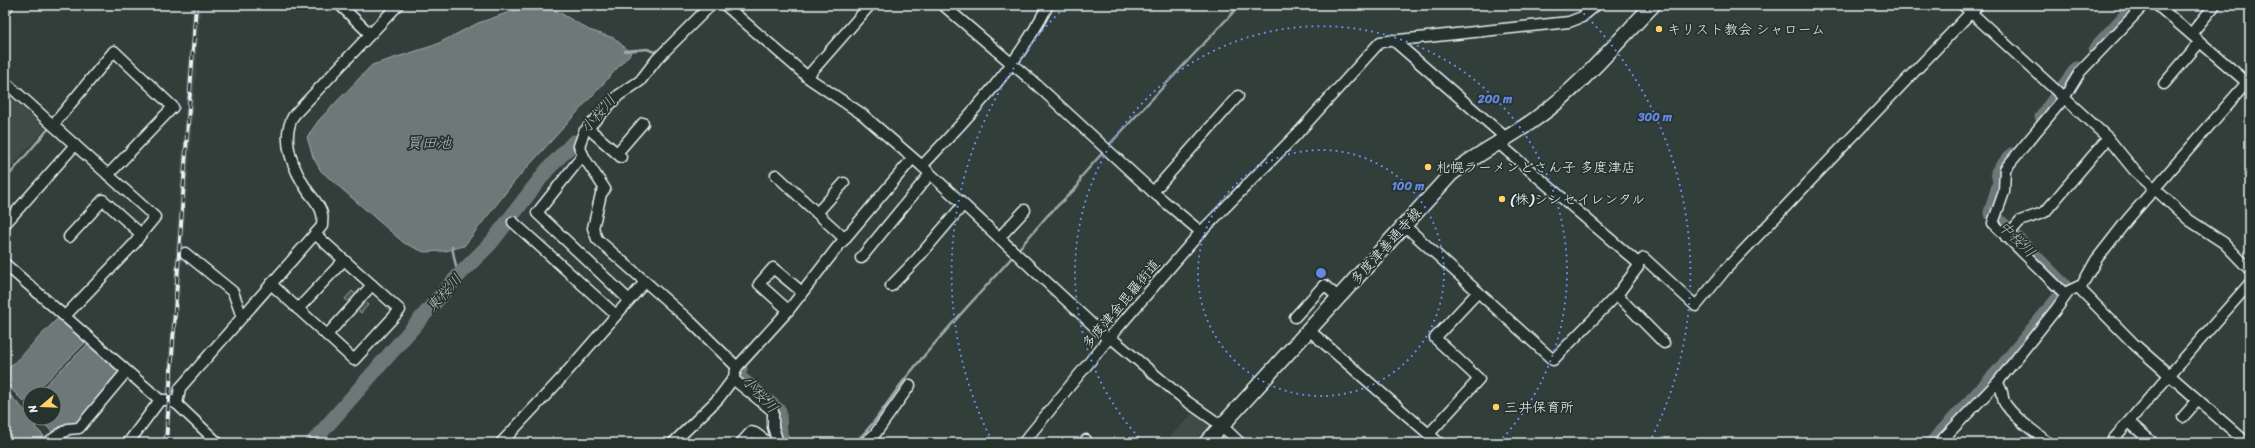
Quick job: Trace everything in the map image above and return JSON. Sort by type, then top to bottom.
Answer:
[{"type":"main road","name":"多度津善通寺線","points":[[1206,443],[1451,174],[1538,117],[1557,102],[1653,5]]},
{"type":"street","points":[[340,5],[370,34]]},
{"type":"street","points":[[177,404],[180,388],[322,226],[322,213],[306,189],[294,163],[286,135],[287,128],[294,115],[398,5]]},
{"type":"street","points":[[711,5],[657,59],[640,81],[619,95],[584,132],[579,146],[581,157],[603,192],[593,228],[597,239],[646,282],[737,367]]},
{"type":"street","points":[[725,5],[807,77],[862,114],[912,159],[922,166],[998,238],[1110,338],[1184,400],[1222,426],[1240,443]]},
{"type":"street","points":[[943,5],[1013,65],[1153,192],[1201,232]]},
{"type":"street","points":[[922,166],[973,113],[1013,65],[1048,5]]},
{"type":"street","name":"多度津金毘羅街道","points":[[1025,442],[1110,338],[1201,232],[1297,134],[1380,42],[1569,22],[1582,17],[1596,5]]},
{"type":"street","points":[[1963,5],[1974,8],[2061,95],[2108,138],[2134,170],[2155,187],[2189,220],[2224,244],[2250,270]]},
{"type":"street","points":[[2063,292],[2008,234],[1993,223],[2004,192],[2005,169],[2080,72],[2144,5]]},
{"type":"street","points":[[2063,292],[2078,287],[2110,243],[2155,187],[2249,82],[2158,5]]},
{"type":"street","points":[[2191,34],[2215,5]]},
{"type":"street","points":[[807,77],[868,6]]},
{"type":"street","points":[[1404,225],[1553,360],[1617,296],[1638,267],[1638,263],[1644,258],[1696,306],[1726,269],[1974,8]]},
{"type":"street","points":[[1393,40],[1501,140],[1638,263]]},
{"type":"street","points":[[2164,84],[2200,42]]},
{"type":"street","points":[[53,125],[114,51],[173,106],[108,175]]},
{"type":"street","points":[[5,82],[155,217],[135,243],[65,316]]},
{"type":"street","points":[[1153,192],[1238,96]]},
{"type":"street","points":[[588,128],[619,155],[642,123]]},
{"type":"street","points":[[2008,234],[2020,221],[2045,212],[2108,138]]},
{"type":"street","points":[[5,224],[74,145]]},
{"type":"street","points":[[581,157],[537,213],[629,300]]},
{"type":"street","points":[[673,443],[718,399],[733,379],[737,367],[788,310],[912,159]]},
{"type":"street","points":[[861,258],[876,246],[905,211],[930,174]]},
{"type":"street","points":[[776,176],[845,239]]},
{"type":"street","points":[[817,213],[844,183]]},
{"type":"street","points":[[72,230],[104,200],[141,234]]},
{"type":"street","points":[[891,286],[917,260],[963,205]]},
{"type":"street","points":[[998,238],[1025,210]]},
{"type":"street","points":[[513,222],[616,315]]},
{"type":"street","points":[[271,284],[354,360],[400,310],[315,234]]},
{"type":"street","points":[[185,253],[233,292],[242,317]]},
{"type":"street","points":[[298,309],[344,260]]},
{"type":"street","points":[[5,264],[126,372],[160,400],[169,400],[177,404],[218,443]]},
{"type":"street","points":[[788,310],[759,284],[772,268],[802,292]]},
{"type":"street","points":[[500,443],[559,381],[646,282]]},
{"type":"street","points":[[2110,443],[2250,283]]},
{"type":"street","points":[[327,335],[372,284]]},
{"type":"street","points":[[1295,317],[1324,285],[1339,298]]},
{"type":"street","points":[[2078,287],[2134,344],[2247,443]]},
{"type":"street","points":[[1428,434],[1479,380],[1435,338],[1478,292]]},
{"type":"street","points":[[1939,443],[1997,383],[2057,308],[2063,292]]},
{"type":"street","points":[[1617,296],[1664,343]]},
{"type":"street","points":[[1310,330],[1439,443]]},
{"type":"street","points":[[47,443],[68,429],[79,428],[126,372]]},
{"type":"street","points":[[733,379],[773,411],[772,428],[778,443]]},
{"type":"street","points":[[1997,383],[2002,389],[2005,405],[2031,431],[2038,433],[2048,443]]},
{"type":"street","points":[[865,443],[875,434],[910,385]]},
{"type":"street","points":[[128,443],[160,400]]},
{"type":"street","points":[[2183,417],[2198,400]]},
{"type":"street","points":[[2129,422],[2153,443]]},
{"type":"street","points":[[741,443],[751,432],[756,432],[769,443]]},
{"type":"shaded area","points":[[192,5],[201,5],[169,443],[162,443]]},
{"type":"shaded area","points":[[5,86],[48,125],[5,174]]},
{"type":"shaded area","points":[[352,291],[368,305],[361,313],[345,299]]},
{"type":"shaded area","points":[[1195,411],[1211,424],[1192,443],[1164,443]]},
{"type":"water","name":"買田池","points":[[530,5],[547,5],[589,30],[614,38],[631,53],[514,182],[464,246],[446,251],[424,252],[404,243],[321,171],[313,157],[307,137],[319,120],[372,65],[435,45],[478,23]]},
{"type":"water","points":[[59,317],[87,341],[41,386],[22,386],[22,400],[5,383],[5,372]]},
{"type":"water","points":[[89,343],[120,373],[79,422],[62,426],[62,386],[44,386]]},
{"type":"water","points":[[5,390],[22,408],[22,426],[36,426],[35,427],[44,436],[32,443],[5,440]]},
{"type":"water","points":[[46,426],[62,426],[52,432]]},
{"type":"waterway","points":[[1108,146],[1240,5]]},
{"type":"waterway","name":"中桜川","points":[[2096,48],[2136,5]]},
{"type":"waterway","points":[[625,51],[647,49],[657,53]]},
{"type":"waterway","name":"中桜川","points":[[2042,117],[2077,69]]},
{"type":"waterway","points":[[5,180],[49,128]]},
{"type":"waterway","name":"東桜川","points":[[312,443],[458,276],[491,243],[547,170],[574,142]]},
{"type":"waterway","points":[[1017,251],[1047,216],[1078,186],[1081,177],[1105,150]]},
{"type":"waterway","name":"中桜川","points":[[1932,443],[2000,370],[2059,298],[2064,286],[1991,213],[2000,183],[1998,172],[2012,155]]},
{"type":"waterway","points":[[452,247],[458,276]]},
{"type":"waterway","points":[[854,443],[862,436],[931,347],[1014,255]]},
{"type":"waterway","name":"小桜川","points":[[740,369],[738,375],[740,378],[779,411],[780,435],[784,443]]},
{"type":"railway","points":[[166,443],[196,5]]},
{"type":"place","name":"キリスト教会 シャローム","points":[[1659,29]]},
{"type":"place","name":"札幌ラーメンどさん子 多度津店","points":[[1428,167]]},
{"type":"place","name":"(株)シンセイレンタル","points":[[1502,199]]},
{"type":"place","name":"三井保育所","points":[[1496,407]]}]
